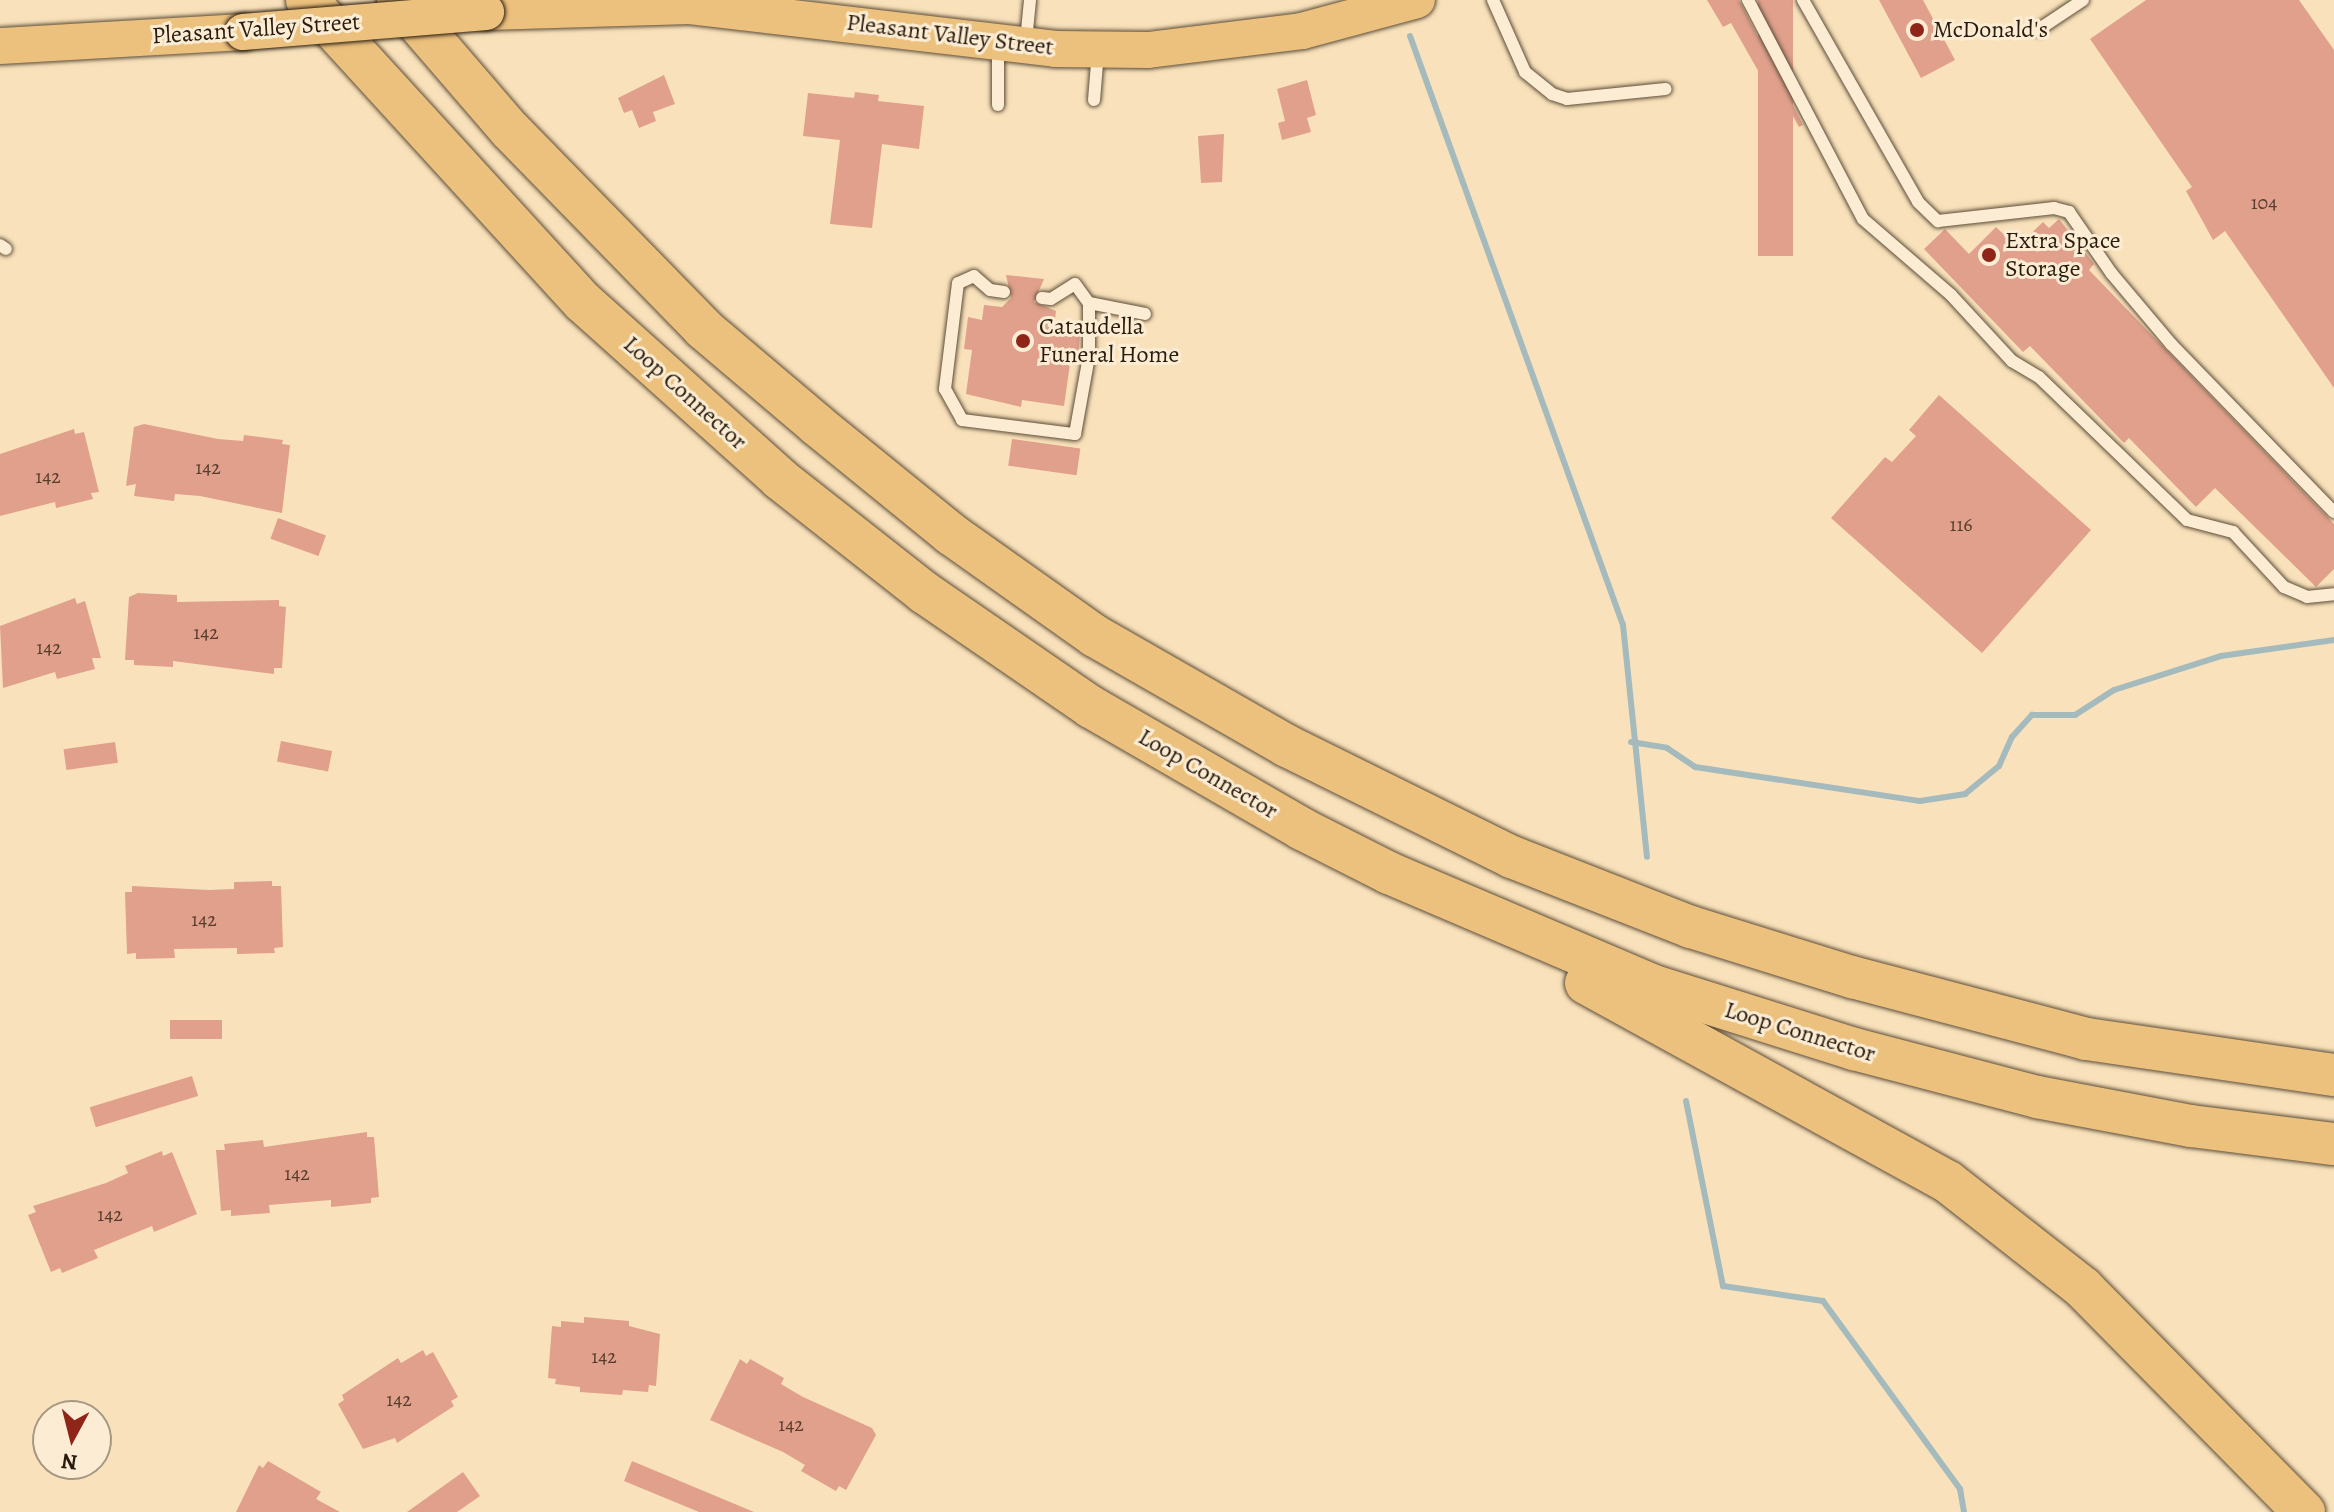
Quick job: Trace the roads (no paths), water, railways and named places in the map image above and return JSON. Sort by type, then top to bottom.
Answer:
[{"type":"highway","name":"Loop Connector","points":[[307,0],[583,302],[780,479],[925,593],[1091,707],[1389,873],[1651,985],[1854,1049],[2037,1097],[2191,1126],[2334,1144]]},
{"type":"highway","points":[[398,0],[510,130],[704,329],[951,534],[1095,636],[1287,746],[1512,857],[1691,927],[2009,1018],[2116,1044],[2334,1075]]},
{"type":"highway","points":[[1389,873],[1948,1182],[2083,1288],[2304,1512]]},
{"type":"highway","points":[[2009,1018],[2334,1045]]},
{"type":"main road","name":"Pleasant Valley Street","points":[[0,46],[243,32],[486,12],[690,6],[1012,45],[1098,50],[1244,40],[1417,0]]},
{"type":"lane","points":[[998,105],[1012,45],[1030,0]]},
{"type":"lane","points":[[1493,0],[1525,72],[1552,94],[1567,99],[1665,89]]},
{"type":"lane","points":[[1748,0],[1863,219],[1951,295],[2012,361],[2039,377],[2187,520],[2233,532],[2284,587],[2307,597],[2334,594]]},
{"type":"lane","points":[[1803,0],[1918,202],[1938,221],[2054,208],[2069,212],[2112,274],[2171,344],[2334,512]]},
{"type":"lane","points":[[2038,30],[2083,0]]},
{"type":"lane","points":[[1094,100],[1098,50]]},
{"type":"lane","points":[[1004,292],[990,290],[974,276],[958,283],[945,389],[962,420],[1075,434],[1089,356],[1089,303],[1075,284],[1051,299],[1042,298]]},
{"type":"lane","points":[[1089,303],[1145,314]]},
{"type":"waterway","points":[[1410,36],[1623,625],[1647,857]]},
{"type":"waterway","points":[[1631,742],[1667,748],[1695,767],[1920,801],[1965,794],[1999,766],[2012,737],[2032,715],[2075,715],[2114,690],[2221,656],[2334,640]]},
{"type":"waterway","points":[[1686,1101],[1723,1286],[1823,1301],[1960,1489],[1964,1512]]},
{"type":"place","name":"McDonald's","points":[[1917,30]]},
{"type":"place","name":"Extra Space Storage","points":[[1989,255]]},
{"type":"place","name":"Cataudella Funeral Home","points":[[1023,341]]}]
